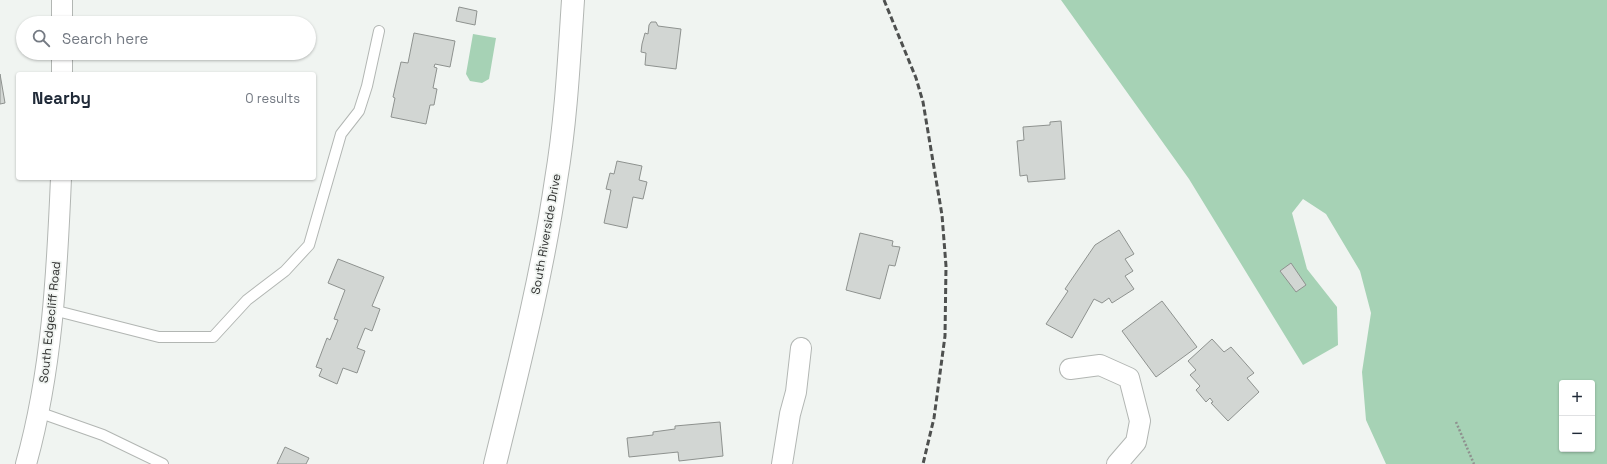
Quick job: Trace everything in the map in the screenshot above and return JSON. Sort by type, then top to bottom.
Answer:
[{"type":"main road","name":"South Riverside Drive","points":[[495,464],[536,290],[557,180],[573,0]]},
{"type":"street","points":[[62,0],[62,16]]},
{"type":"street","points":[[62,60],[62,72]]},
{"type":"street","name":"South Edgecliff Road","points":[[26,464],[46,370],[54,310],[61,180]]},
{"type":"street","points":[[782,464],[790,414],[796,392],[801,348]]},
{"type":"street","points":[[1070,369],[1100,365],[1129,378],[1140,421],[1136,442],[1117,464]]},
{"type":"lane","points":[[54,310],[159,337],[213,337],[248,300],[285,271],[309,245],[341,134],[359,111],[367,86],[378,31]]},
{"type":"lane","points":[[38,412],[103,435],[163,464]]},
{"type":"path","points":[[1456,422],[1474,464]]},
{"type":"shaded area","points":[[1061,0],[1607,0],[1607,464],[1386,464],[1366,420],[1362,372],[1371,313],[1360,271],[1326,214],[1303,199],[1292,213],[1307,269],[1337,307],[1338,345],[1303,365],[1189,179]]},
{"type":"shaded area","points":[[473,34],[496,38],[489,79],[482,83],[470,81],[466,74]]},
{"type":"building","points":[[459,7],[477,11],[475,25],[456,21]]},
{"type":"building","points":[[651,22],[656,22],[658,26],[681,29],[676,69],[645,65],[646,53],[641,52],[642,44],[645,33],[648,34],[649,25]]},
{"type":"building","points":[[414,33],[455,41],[450,67],[435,64],[434,67],[437,68],[433,88],[437,89],[434,105],[430,105],[426,124],[391,117],[395,98],[393,97],[401,62],[408,63]]},
{"type":"building","points":[[0,74],[5,103],[0,104]]},
{"type":"building","points":[[1061,121],[1065,179],[1028,182],[1027,175],[1020,176],[1017,141],[1024,140],[1023,127],[1050,125],[1050,122]]},
{"type":"building","points":[[617,161],[642,166],[639,180],[647,182],[643,199],[633,197],[627,228],[604,223],[611,190],[606,189],[610,173],[614,174]]},
{"type":"building","points":[[1119,230],[1134,254],[1125,259],[1133,271],[1125,276],[1134,289],[1112,303],[1109,298],[1102,303],[1094,299],[1072,338],[1046,324],[1068,291],[1065,289],[1095,245]]},
{"type":"building","points":[[860,233],[893,241],[892,246],[900,247],[895,266],[889,265],[880,299],[846,290]]},
{"type":"building","points":[[338,259],[384,277],[372,306],[380,309],[372,331],[365,328],[357,348],[365,351],[357,373],[343,368],[337,384],[319,376],[322,369],[316,367],[327,338],[330,340],[338,320],[334,319],[345,290],[328,283]]},
{"type":"building","points":[[1291,263],[1306,285],[1296,292],[1280,271]]},
{"type":"building","points":[[1162,301],[1197,347],[1156,377],[1122,331]]},
{"type":"building","points":[[1212,339],[1224,352],[1231,347],[1254,373],[1247,378],[1259,392],[1228,421],[1211,403],[1213,402],[1210,398],[1206,402],[1196,390],[1200,386],[1190,375],[1196,370],[1188,361]]},
{"type":"building","points":[[720,422],[723,456],[679,461],[678,452],[629,457],[627,438],[653,435],[653,432],[675,429],[675,426]]},
{"type":"building","points":[[285,447],[309,458],[306,464],[277,464]]},
{"type":"railway","points":[[884,0],[916,78],[923,102],[942,215],[946,266],[945,336],[934,418],[923,464]]}]
